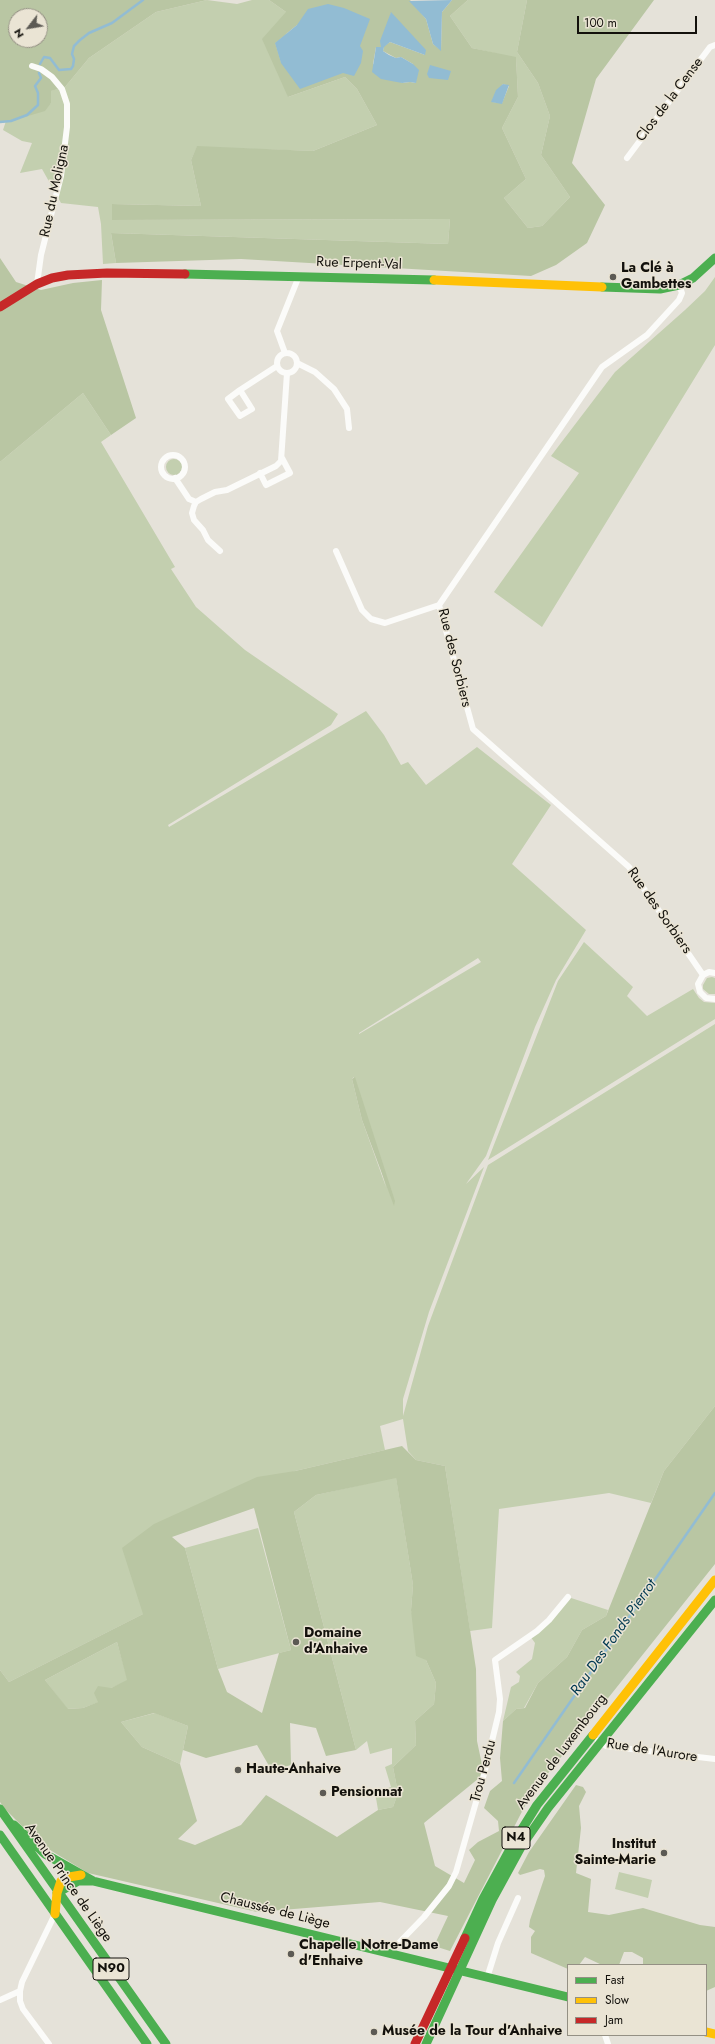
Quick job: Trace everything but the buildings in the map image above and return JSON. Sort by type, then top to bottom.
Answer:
[{"type":"main road","name":"Rue Erpent-Val","points":[[0,307],[37,284],[52,278],[68,275],[298,276],[646,289],[668,288],[679,285],[693,278],[707,267],[715,258]]},
{"type":"main road","name":"Avenue de Luxembourg","points":[[415,2044],[457,1951],[514,1842],[537,1805],[715,1580]]},
{"type":"main road","name":"Avenue de Luxembourg","points":[[426,2044],[492,1900],[521,1847],[548,1808],[715,1600]]},
{"type":"main road","name":"Chaussée de Liège","points":[[2,1812],[45,1854],[93,1881]]},
{"type":"main road","name":"Avenue Prince de Liège","points":[[2,1812],[57,1893],[166,2044]]},
{"type":"main road","name":"N90","points":[[0,1835],[55,1914]]},
{"type":"main road","points":[[55,1914],[57,1893],[61,1881],[81,1874]]},
{"type":"main road","name":"Chaussée de Liège","points":[[57,1893],[78,1881],[93,1881],[567,1997]]},
{"type":"main road","name":"Avenue Prince de Liège","points":[[55,1914],[147,2044]]},
{"type":"street","name":"Clos de la Cense","points":[[627,158],[710,47],[715,45]]},
{"type":"street","name":"Rue du Moligna","points":[[32,66],[41,69],[52,77],[62,89],[68,104],[68,128],[61,176],[41,254],[37,284]]},
{"type":"street","points":[[285,353],[277,331],[298,276]]},
{"type":"street","name":"Rue des Sorbiers","points":[[679,285],[682,293],[679,300],[647,335],[602,367],[439,605],[472,730],[629,867],[703,975]]},
{"type":"street","points":[[285,353],[294,356],[297,363],[315,372],[334,389],[347,409],[349,428]]},
{"type":"street","points":[[285,353],[277,360],[279,370],[286,373],[292,372],[297,363]]},
{"type":"street","points":[[240,390],[277,366]]},
{"type":"street","points":[[260,473],[266,486],[290,473],[282,458],[286,373]]},
{"type":"street","points":[[220,551],[208,540],[203,530],[194,520],[192,513],[196,502],[215,492],[227,490],[276,466],[282,458]]},
{"type":"street","points":[[175,478],[189,498],[196,502]]},
{"type":"street","points":[[336,551],[362,610],[371,619],[385,623],[439,605]]},
{"type":"street","points":[[715,973],[709,972],[703,975],[698,984],[700,992],[706,998],[715,999]]},
{"type":"street","name":"Trou Perdu","points":[[389,1953],[424,1918],[449,1886],[456,1872],[484,1774],[499,1712],[500,1699],[495,1660],[537,1631],[549,1620],[568,1597]]},
{"type":"street","name":"Rue de l'Aurore","points":[[591,1735],[606,1746],[715,1759]]},
{"type":"street","points":[[487,1978],[498,1943],[518,1898]]},
{"type":"street","points":[[49,2044],[23,2009],[20,2001],[20,1991],[22,1982],[55,1914]]},
{"type":"street","points":[[0,2000],[20,1991]]},
{"type":"green space","points":[[0,0],[207,0],[156,12],[89,58],[65,87],[51,91],[51,103],[45,111],[11,121],[0,122]]},
{"type":"green space","points":[[207,0],[237,4],[252,0],[269,0],[286,12],[288,97],[345,77],[357,89],[377,125],[313,151],[197,147],[191,160],[201,206],[112,204],[112,220],[450,219],[448,244],[111,233],[116,263],[103,264],[101,224],[98,207],[61,203],[42,169],[20,173],[32,143],[22,141],[3,130],[6,121],[27,115],[51,103],[50,91],[65,87],[89,58],[156,12]]},
{"type":"green space","points":[[269,0],[410,0],[426,19],[433,44],[441,50],[442,12],[452,0],[468,0],[450,16],[472,48],[516,57],[518,97],[502,128],[526,179],[504,198],[528,228],[542,226],[570,197],[541,155],[550,116],[538,83],[517,52],[527,0],[654,0],[596,79],[572,163],[605,205],[587,243],[556,265],[531,276],[241,259],[116,263],[111,233],[448,244],[450,219],[112,220],[112,204],[201,206],[191,160],[197,146],[313,151],[377,125],[357,89],[345,77],[288,97],[262,39],[286,12]],"holes":[[[391,13],[425,55],[390,42],[384,46],[383,51],[396,58],[401,57],[413,64],[416,83],[402,83],[373,64],[376,47],[381,47]],[[297,25],[281,63],[275,43]],[[503,84],[509,86],[502,103],[492,102]]]},
{"type":"green space","points":[[468,0],[527,0],[517,52],[538,83],[550,116],[541,155],[570,197],[542,226],[528,228],[504,198],[526,179],[502,128],[518,97],[516,58],[472,48],[450,16]]},
{"type":"green space","points":[[0,258],[16,282],[41,290],[73,283],[102,280],[101,310],[136,418],[111,435],[83,393],[0,462]]},
{"type":"green space","points":[[715,277],[715,345],[542,627],[494,592],[579,473],[551,456],[615,372],[705,291]]},
{"type":"green space","points":[[83,393],[111,435],[101,442],[175,567],[171,569],[196,607],[245,650],[338,714],[331,725],[168,825],[169,827],[366,711],[384,735],[401,765],[408,762],[426,785],[477,747],[551,805],[512,864],[586,930],[556,980],[535,1027],[486,1156],[466,1184],[484,1167],[429,1312],[403,1399],[403,1416],[428,1326],[488,1165],[715,1024],[715,1406],[664,1471],[651,1503],[609,1493],[499,1509],[492,1628],[470,1631],[445,1466],[416,1460],[408,1451],[403,1419],[380,1426],[385,1450],[295,1471],[129,1546],[155,1608],[9,1682],[0,1670],[0,462]],"holes":[[[478,958],[481,962],[359,1034],[359,1033]],[[354,1077],[366,1116],[386,1187],[362,1120],[352,1079]]]},
{"type":"green space","points":[[174,459],[181,464],[182,467],[177,474],[174,475],[167,470],[166,467],[171,460]]},
{"type":"green space","points":[[584,942],[633,987],[627,996],[647,1016],[693,989],[699,998],[704,1002],[715,1003],[715,1019],[488,1160],[558,981]]},
{"type":"green space","points":[[707,978],[715,978],[715,994],[709,994],[703,989],[703,985]]},
{"type":"green space","points":[[355,1077],[395,1201],[394,1206],[362,1120],[352,1079]]},
{"type":"green space","points":[[715,1406],[715,1564],[530,1796],[450,1951],[434,1946],[448,1916],[380,1902],[257,1912],[88,1873],[40,1844],[5,1809],[0,1802],[0,1670],[9,1682],[143,1614],[122,1548],[154,1524],[257,1477],[295,1471],[402,1446],[416,1460],[445,1466],[476,1669],[477,1741],[484,1774],[424,1823],[435,1866],[464,1883],[475,1860],[469,1850],[478,1842],[499,1831],[498,1821],[484,1808],[490,1791],[502,1781],[500,1758],[503,1721],[516,1709],[525,1708],[538,1683],[567,1657],[582,1630],[606,1616],[664,1471]],"holes":[[[396,1478],[413,1585],[411,1610],[416,1656],[426,1660],[436,1683],[434,1704],[415,1721],[416,1745],[393,1767],[398,1793],[393,1807],[378,1810],[337,1837],[266,1795],[241,1825],[195,1845],[178,1839],[197,1821],[180,1764],[142,1747],[121,1722],[154,1713],[188,1726],[183,1750],[206,1758],[257,1745],[272,1771],[291,1765],[290,1723],[316,1728],[326,1756],[356,1750],[294,1512],[316,1495]],[[254,1508],[291,1650],[279,1653],[262,1713],[227,1692],[218,1669],[185,1548],[172,1537]],[[117,1642],[127,1680],[111,1688],[98,1686],[94,1693],[98,1702],[83,1708],[68,1709],[45,1680]]]},
{"type":"green space","points":[[396,1477],[413,1585],[411,1610],[426,1660],[436,1683],[434,1704],[415,1721],[416,1745],[393,1767],[398,1793],[393,1807],[378,1810],[375,1792],[391,1787],[385,1767],[392,1764],[392,1748],[370,1754],[367,1741],[356,1750],[294,1512],[316,1495]]},
{"type":"green space","points":[[258,1528],[291,1650],[218,1669],[185,1548]]},
{"type":"green space","points":[[568,1597],[608,1610],[606,1616],[582,1630],[567,1657],[538,1683],[524,1708],[516,1709],[503,1721],[511,1687],[519,1682],[520,1676],[516,1672],[532,1659],[535,1643],[530,1636]]},
{"type":"green space","points":[[117,1642],[128,1681],[111,1688],[99,1702],[83,1708],[67,1709],[45,1680]]},
{"type":"green space","points":[[155,1713],[188,1726],[180,1764],[142,1747],[121,1722]]},
{"type":"green space","points":[[576,1785],[583,1787],[586,1792],[579,1806],[581,1828],[576,1873],[591,1879],[588,1912],[609,1915],[643,1908],[700,1925],[715,1927],[715,1987],[707,1991],[707,1964],[643,1964],[643,1958],[632,1952],[624,1952],[619,1964],[600,1964],[585,1957],[580,1964],[567,1964],[567,1969],[531,1953],[531,1937],[535,1931],[529,1927],[530,1920],[545,1876],[544,1870],[540,1869],[520,1875],[518,1873],[529,1852]]},
{"type":"green space","points":[[619,1872],[652,1880],[648,1898],[615,1889]]},
{"type":"water","points":[[452,0],[442,12],[441,51],[433,44],[426,19],[409,1]]},
{"type":"water","points":[[328,4],[344,8],[370,19],[360,46],[363,51],[361,63],[354,76],[343,73],[300,89],[281,63],[275,43],[297,25],[308,9]]},
{"type":"water","points":[[391,12],[426,50],[425,55],[390,42],[384,47],[383,51],[396,58],[401,57],[413,64],[419,70],[416,83],[402,83],[381,79],[372,72],[376,47],[381,47],[380,41]]},
{"type":"water","points":[[430,65],[451,71],[448,80],[429,78],[427,74]]},
{"type":"water","points":[[503,84],[509,85],[502,104],[491,102],[496,90]]},
{"type":"waterway","points":[[40,64],[44,57],[50,58],[59,70],[71,69],[74,59],[72,54],[74,46],[80,40],[89,33],[112,23],[143,0]]},
{"type":"waterway","points":[[0,122],[11,121],[27,115],[38,105],[38,93],[35,86],[41,78],[39,73]]},
{"type":"waterway","name":"Rau Des Fonds Pierrot","points":[[514,1783],[715,1493]]},
{"type":"traffic: fast","points":[[602,287],[660,289],[679,285],[693,278],[715,258]]},
{"type":"traffic: fast","points":[[185,274],[434,280]]},
{"type":"traffic: fast","points":[[426,2044],[492,1900],[521,1847],[548,1808],[715,1600]]},
{"type":"traffic: fast","points":[[465,1938],[483,1899],[514,1842],[537,1805],[593,1735]]},
{"type":"traffic: fast","points":[[0,1809],[166,2044]]},
{"type":"traffic: fast","points":[[14,1825],[45,1854],[93,1881],[567,1997]]},
{"type":"traffic: fast","points":[[0,1835],[147,2044]]},
{"type":"traffic: fast","points":[[57,1893],[78,1881],[92,1881]]},
{"type":"traffic: slow","points":[[434,280],[602,287]]},
{"type":"traffic: slow","points":[[593,1735],[715,1580]]},
{"type":"traffic: slow","points":[[55,1914],[57,1893],[61,1881],[69,1877],[81,1875]]},
{"type":"traffic: slow","points":[[707,2032],[715,2034]]},
{"type":"traffic: jam","points":[[0,307],[37,284],[52,278],[68,275],[107,273],[185,274]]},
{"type":"traffic: jam","points":[[415,2044],[465,1938]]},
{"type":"place","name":"La Clé à Gambettes","points":[[613,277]]},
{"type":"place","name":"Domaine d'Anhaive","points":[[296,1642]]},
{"type":"place","name":"Haute-Anhaive","points":[[238,1770]]},
{"type":"place","name":"Pensionnat","points":[[323,1793]]},
{"type":"place","name":"Institut Sainte-Marie","points":[[664,1853]]},
{"type":"place","name":"Chapelle Notre-Dame d'Enhaive","points":[[291,1954]]},
{"type":"place","name":"Musée de la Tour d’Anhaive","points":[[374,2032]]}]
